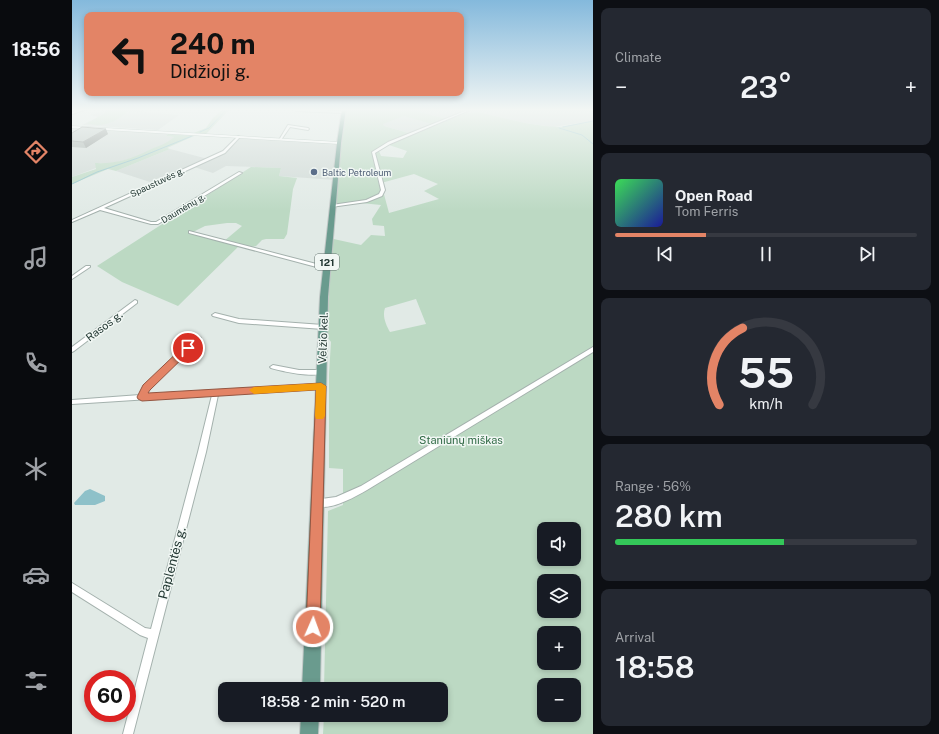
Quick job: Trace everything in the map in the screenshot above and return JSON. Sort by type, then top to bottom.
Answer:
[{"type":"main road","name":"Velžio kel.","points":[[311,682],[321,372],[326,268],[339,143]]},
{"type":"main road","points":[[309,734],[310,722]]},
{"type":"street","name":"Spaustuvės g.","points":[[72,221],[224,152],[232,143]]},
{"type":"street","points":[[332,206],[367,201],[381,195],[383,190],[373,153],[389,143]]},
{"type":"street","name":"Daumėnų g.","points":[[99,208],[151,223],[157,223],[240,173]]},
{"type":"street","points":[[190,232],[326,268]]},
{"type":"street","points":[[72,278],[88,267]]},
{"type":"street","name":"Rasos g.","points":[[72,350],[135,302]]},
{"type":"street","points":[[216,315],[239,320],[323,327]]},
{"type":"street","points":[[142,397],[146,388],[198,338]]},
{"type":"street","points":[[317,503],[330,503],[340,500],[364,488],[593,349]]},
{"type":"street","points":[[273,367],[299,372],[321,372]]},
{"type":"street","points":[[72,402],[321,386]]},
{"type":"street","name":"Paplentės g.","points":[[128,734],[153,634],[202,452],[216,392]]},
{"type":"street","points":[[72,587],[143,632],[153,634]]},
{"type":"shaded area","points":[[72,143],[167,143],[149,150],[143,155],[111,164],[96,163],[96,168],[72,177]]},
{"type":"shaded area","points":[[234,143],[339,143],[335,180],[279,176],[281,168],[226,166],[213,173],[191,166],[153,183],[116,171],[170,149],[208,159],[225,152]]},
{"type":"green space","points":[[164,143],[178,143],[167,148],[170,149],[116,171],[108,169],[72,184],[72,177],[96,169],[95,163],[116,162],[136,156]]},
{"type":"green space","name":"Staniūnų miškas","points":[[341,143],[593,143],[593,734],[323,734],[324,722],[448,722],[448,682],[324,682],[328,511],[343,505],[343,469],[329,468],[329,374],[331,342],[323,331],[329,238],[361,245],[371,235],[385,236],[384,226],[373,225],[372,219],[381,205],[351,202],[335,205]],"holes":[[[389,145],[407,151],[403,158],[381,156],[379,151]],[[414,174],[438,184],[424,191],[439,199],[389,213],[381,183]],[[416,299],[426,324],[390,332],[385,320],[385,308]]]},
{"type":"green space","points":[[251,167],[281,168],[279,176],[297,178],[293,189],[287,234],[284,239],[266,239],[262,240],[256,246],[251,247],[241,244],[178,306],[122,282],[97,266]],"holes":[[[236,223],[242,226],[223,242],[191,233],[205,226]]]},
{"type":"water","points":[[90,489],[105,496],[105,501],[95,505],[75,505],[74,503],[85,491]]},
{"type":"waterway","points":[[72,184],[97,172],[174,143]]},
{"type":"slow traffic","points":[[254,390],[321,386],[320,416]]},
{"type":"place","name":"Baltic Petroleum","points":[[314,172]]},
{"type":"route","points":[[188,348],[146,388],[142,397],[321,386],[313,627]]}]
